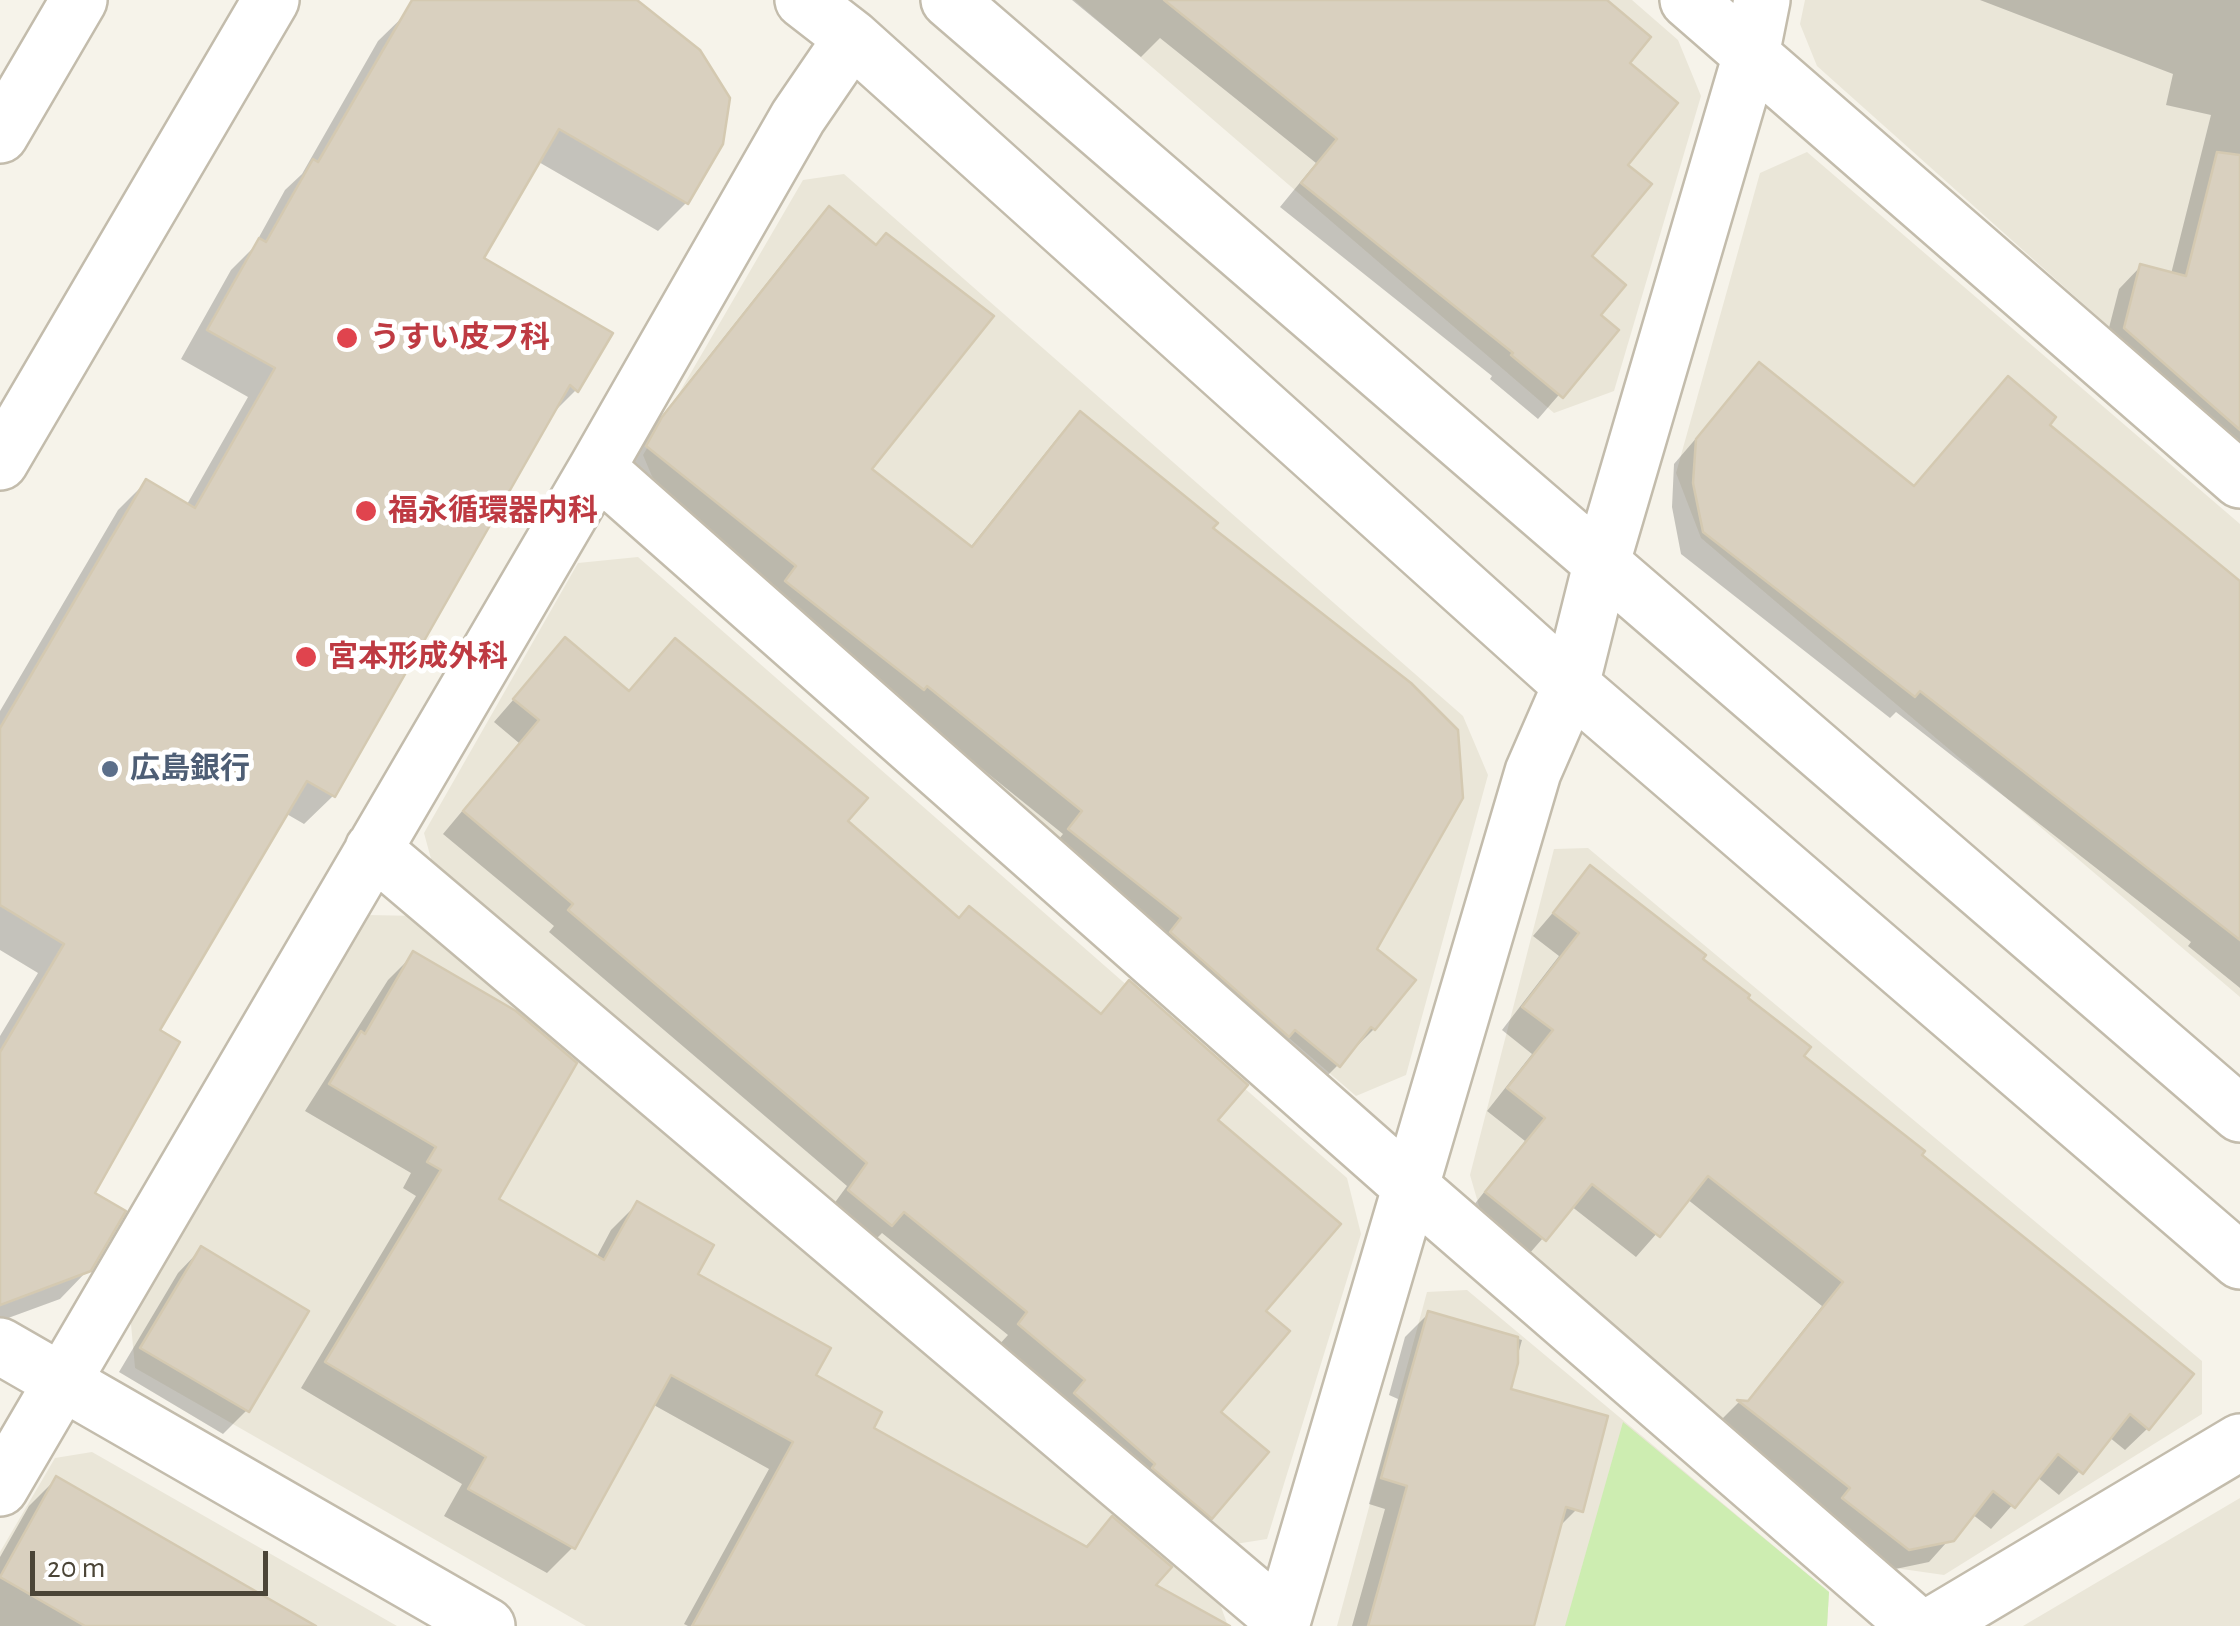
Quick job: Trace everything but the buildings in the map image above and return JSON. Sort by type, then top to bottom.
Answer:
[{"type":"street","points":[[0,135],[79,0]]},
{"type":"street","points":[[0,462],[270,0]]},
{"type":"street","points":[[802,0],[852,38],[1571,685],[2240,1261]]},
{"type":"street","points":[[949,0],[2240,1114]]},
{"type":"street","points":[[1688,0],[2240,480]]},
{"type":"street","points":[[373,849],[1282,1622],[1533,772],[1571,685],[1601,565],[1751,54],[1762,0]]},
{"type":"street","points":[[0,1488],[798,117],[852,38]]},
{"type":"street","points":[[597,468],[1917,1626]]},
{"type":"street","points":[[0,1346],[487,1626]]},
{"type":"street","points":[[1931,1626],[2240,1442]]},
{"type":"shaded area","points":[[1074,0],[1632,0],[1678,40],[1701,96],[1614,391],[1554,413]]},
{"type":"shaded area","points":[[1805,0],[2240,0],[2240,444],[1817,66],[1800,24]]},
{"type":"shaded area","points":[[1807,152],[2240,524],[2240,997],[1701,538],[1676,473],[1760,173]]},
{"type":"shaded area","points":[[844,174],[1463,716],[1488,775],[1406,1075],[1356,1096],[659,493],[643,455],[803,180]]},
{"type":"shaded area","points":[[638,557],[1347,1178],[1361,1234],[1267,1539],[1210,1548],[436,877],[424,833],[578,563]]},
{"type":"shaded area","points":[[1588,848],[2202,1361],[2202,1414],[1944,1575],[1895,1568],[1481,1213],[1470,1175],[1554,849]]},
{"type":"shaded area","points":[[368,915],[419,916],[1217,1596],[1228,1626],[586,1626],[135,1368],[130,1313]]},
{"type":"shaded area","points":[[1467,1290],[1829,1592],[1827,1626],[1337,1626],[1427,1292]]},
{"type":"shaded area","points":[[92,1452],[397,1626],[0,1626],[0,1552],[55,1458]]},
{"type":"shaded area","points":[[2240,1498],[2240,1626],[2023,1626]]},
{"type":"green space","points":[[1623,1422],[1829,1592],[1827,1626],[1565,1626]]},
{"type":"place","name":"うすい皮フ科","points":[[347,338]]},
{"type":"place","name":"福永循環器内科","points":[[366,511]]},
{"type":"place","name":"宮本形成外科","points":[[306,657]]},
{"type":"place","name":"広島銀行","points":[[110,769]]}]
